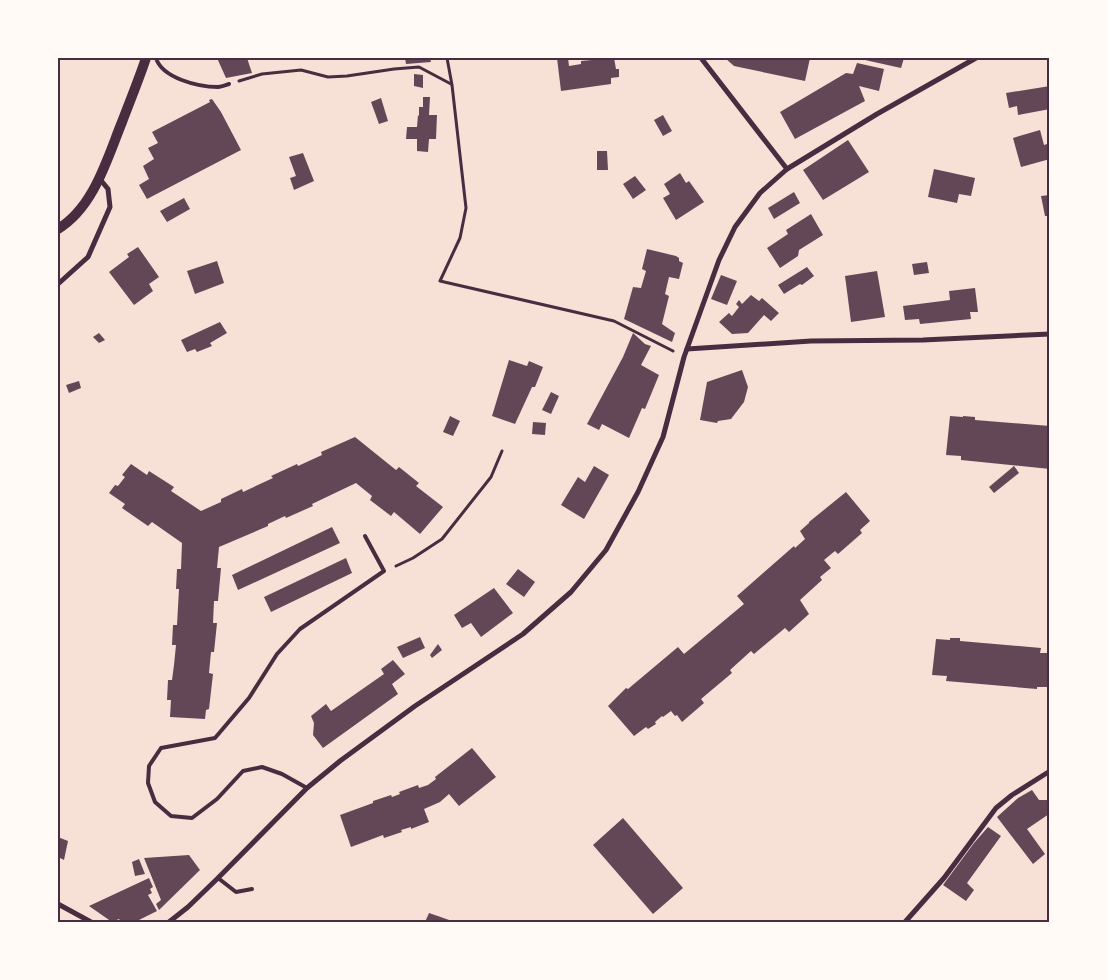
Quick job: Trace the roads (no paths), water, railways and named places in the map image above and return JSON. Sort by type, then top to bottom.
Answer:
[{"type":"main road","points":[[58,229],[82,207],[99,178],[146,58]]},
{"type":"street","points":[[701,58],[787,169]]},
{"type":"street","points":[[170,922],[218,878],[307,788],[340,761],[415,706],[523,634],[571,592],[606,550],[638,492],[663,437],[684,357],[719,260],[735,227],[760,193],[787,169],[877,114],[976,58]]},
{"type":"street","points":[[58,284],[88,257],[110,208],[108,189],[99,178]]},
{"type":"street","points":[[687,349],[810,341],[923,340],[1050,334]]},
{"type":"street","points":[[905,922],[944,878],[996,808],[1012,795],[1050,771]]},
{"type":"street","points":[[58,904],[91,922]]},
{"type":"lane","points":[[156,58],[158,64],[167,73],[187,82],[219,88],[229,84]]},
{"type":"lane","points":[[307,788],[282,774],[262,766],[243,771],[217,799],[192,818],[171,816],[155,802],[148,783],[149,766],[161,748],[215,738],[249,698],[277,654],[300,630],[384,571],[365,536]]},
{"type":"lane","points":[[218,878],[236,892],[252,889]]}]
